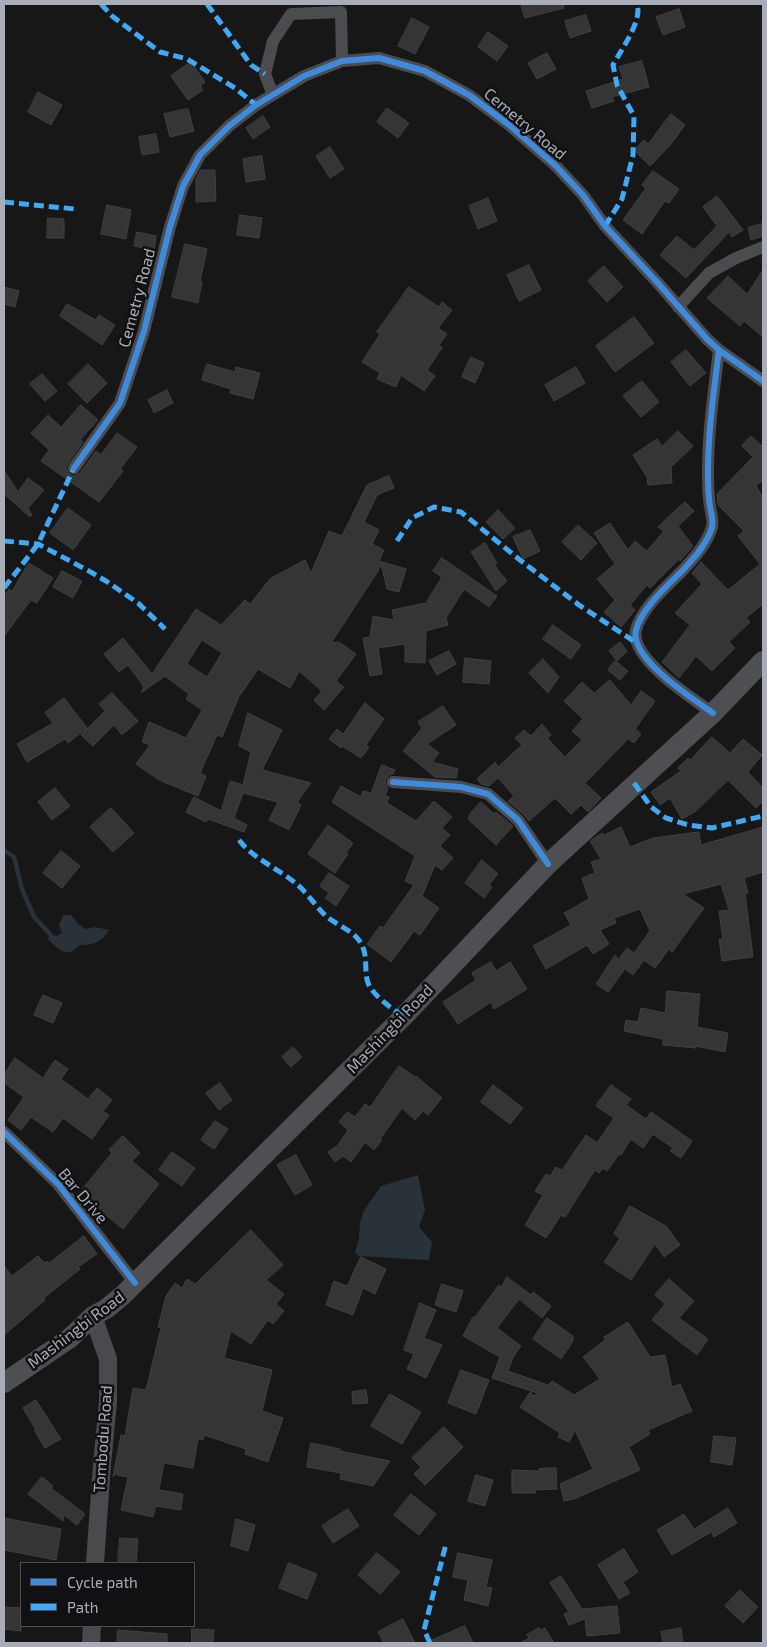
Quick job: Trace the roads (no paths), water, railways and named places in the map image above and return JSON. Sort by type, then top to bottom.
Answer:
[{"type":"main road","name":"Mashingbi Road","points":[[4,1383],[70,1338],[94,1316],[106,1310],[135,1283],[403,1017],[548,864],[713,713],[763,661]]},
{"type":"main road","name":"Tombodu Road","points":[[94,1316],[108,1359],[108,1402],[95,1562]]},
{"type":"main road","points":[[92,1627],[92,1643]]},
{"type":"street","points":[[273,95],[265,74],[272,41],[291,14],[341,12],[342,61]]},
{"type":"street","name":"Cemetry Road","points":[[74,468],[120,403],[144,331],[170,227],[183,186],[200,155],[229,126],[273,95],[304,76],[342,61],[379,58],[425,71],[469,95],[508,124],[555,165],[583,195],[605,226],[707,339],[719,350],[763,381]]},
{"type":"street","points":[[678,307],[709,273],[736,258],[763,247]]},
{"type":"street","points":[[713,713],[659,672],[644,656],[635,642],[636,630],[644,612],[693,559],[707,540],[713,525],[708,499],[708,470],[719,350]]},
{"type":"street","points":[[393,782],[461,788],[488,794],[518,820],[548,864]]},
{"type":"street","name":"Bar Drive","points":[[6,1138],[58,1184],[135,1283]]},
{"type":"waterway","points":[[4,850],[14,857],[22,889],[34,917],[50,934]]}]
